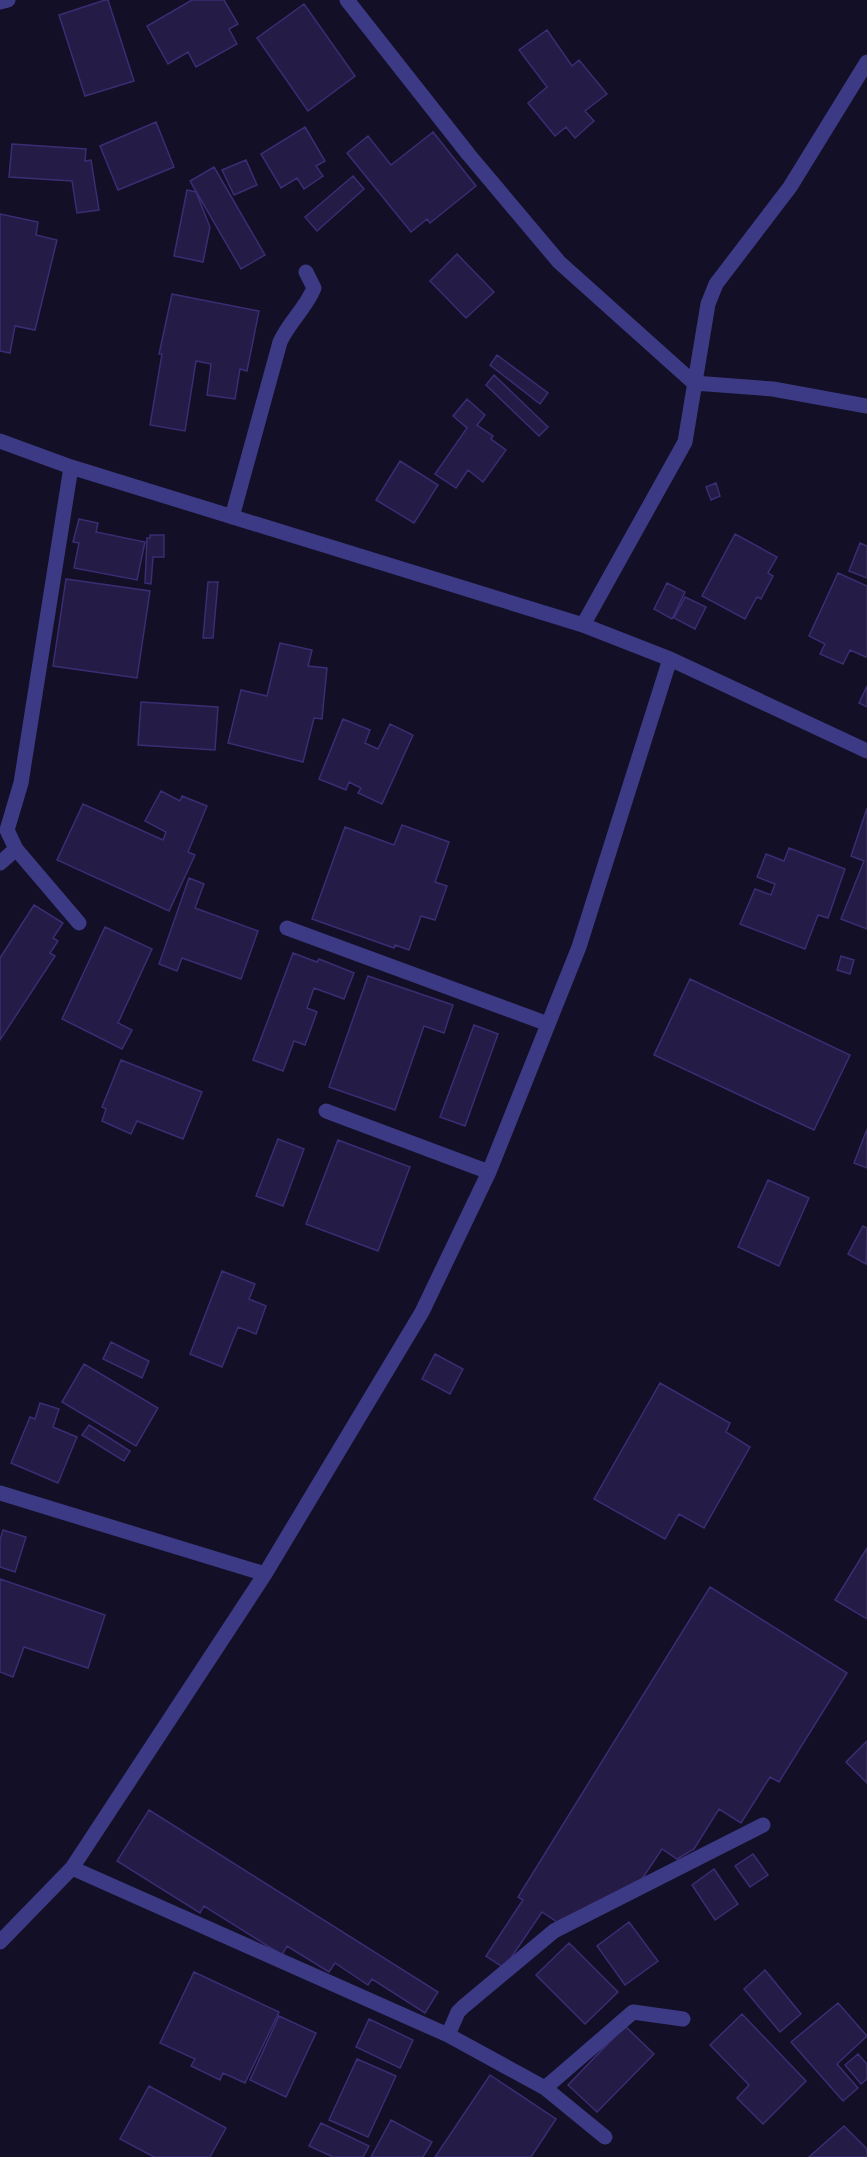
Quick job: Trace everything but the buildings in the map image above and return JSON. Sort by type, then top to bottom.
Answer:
[{"type":"street","points":[[0,2],[8,0]]},
{"type":"street","points":[[347,0],[469,155],[560,262],[694,383],[773,389],[867,406]]},
{"type":"street","points":[[584,625],[686,442],[708,303],[716,284],[790,187],[867,62]]},
{"type":"street","points":[[232,517],[280,342],[287,326],[309,301],[314,288],[306,272]]},
{"type":"street","points":[[0,441],[71,467],[584,625],[670,659],[867,752]]},
{"type":"street","points":[[71,467],[21,783],[7,830],[16,849],[79,923]]},
{"type":"street","points":[[0,1942],[72,1869],[265,1574],[422,1312],[489,1172],[579,947],[670,659]]},
{"type":"street","points":[[0,862],[16,849]]},
{"type":"street","points":[[286,928],[548,1024]]},
{"type":"street","points":[[326,1111],[489,1172]]},
{"type":"street","points":[[0,1493],[265,1574]]},
{"type":"street","points":[[448,2035],[458,2012],[463,2007],[554,1931],[763,1825]]},
{"type":"street","points":[[72,1869],[448,2035],[545,2088],[605,2137]]},
{"type":"street","points":[[545,2088],[633,2012],[683,2019]]}]
